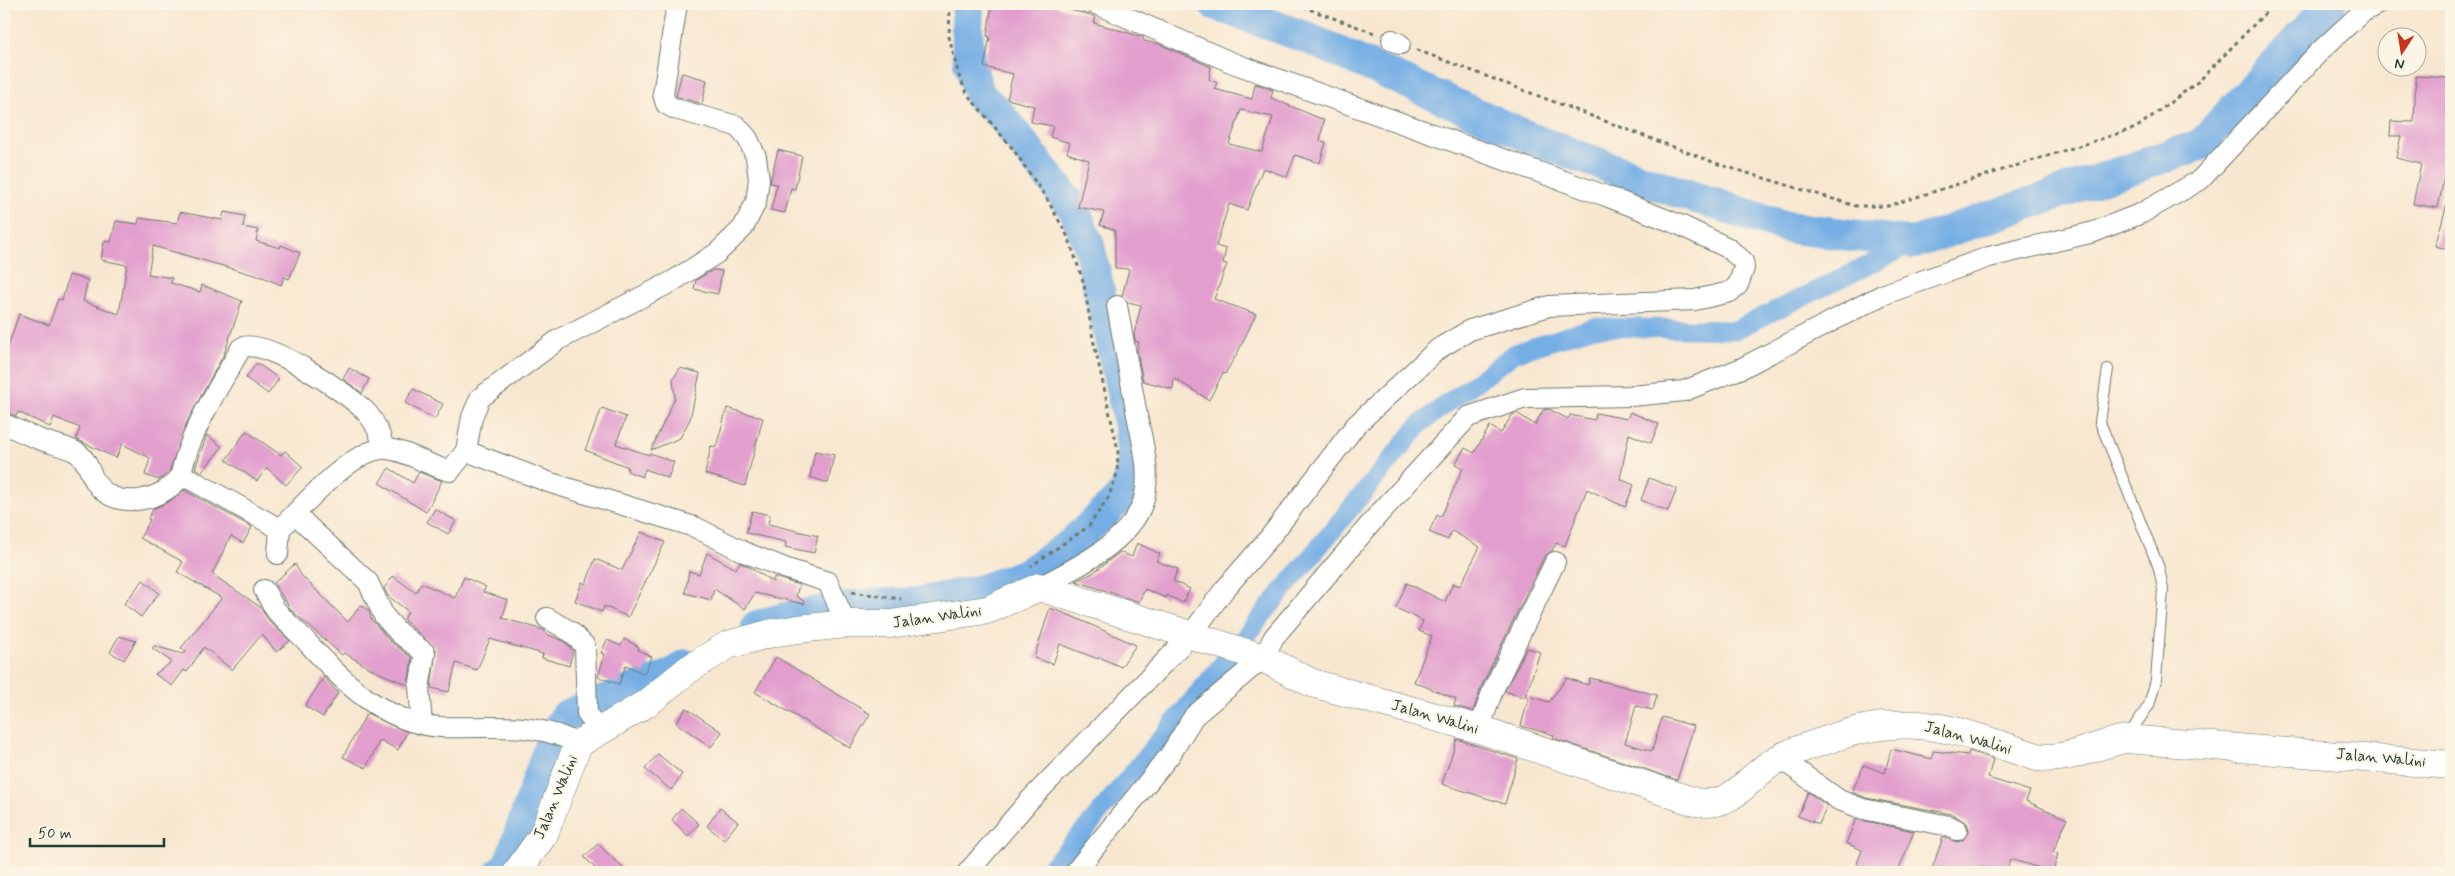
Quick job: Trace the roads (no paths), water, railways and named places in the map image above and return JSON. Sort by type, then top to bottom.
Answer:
[{"type":"street","points":[[278,554],[280,529],[334,474],[372,452],[384,449],[450,470],[466,451],[472,417],[480,398],[558,340],[673,281],[717,253],[742,228],[756,202],[759,178],[756,157],[748,140],[737,126],[675,109],[666,104],[663,94],[677,4]]},
{"type":"street","points":[[968,872],[1028,802],[1195,638],[1224,590],[1270,537],[1356,425],[1438,349],[1470,330],[1549,306],[1695,300],[1730,292],[1738,285],[1744,268],[1743,261],[1728,248],[1680,225],[1597,192],[1233,63],[1096,4]]},
{"type":"street","points":[[1075,872],[1170,755],[1194,716],[1260,658],[1274,637],[1378,515],[1468,417],[1525,398],[1631,396],[1684,391],[1742,368],[1882,295],[1989,257],[2094,232],[2142,213],[2200,180],[2319,52],[2361,13],[2378,4]]},
{"type":"street","points":[[1033,578],[1076,568],[1115,541],[1133,519],[1142,502],[1147,469],[1117,306]]},
{"type":"street","points":[[4,424],[76,452],[87,462],[90,475],[101,490],[128,500],[144,500],[170,489],[180,478],[183,459],[196,430],[242,348],[246,346],[258,347],[308,369],[352,399],[368,414],[381,434],[384,449]]},
{"type":"street","points":[[466,451],[551,483],[695,527],[744,552],[830,587],[844,620]]},
{"type":"street","points":[[180,478],[190,479],[280,529]]},
{"type":"street","points":[[295,514],[368,582],[384,616],[400,633],[425,653],[420,688],[422,723]]},
{"type":"street","points":[[1478,729],[1493,690],[1555,562]]},
{"type":"street","name":"Jalan Walini","points":[[518,872],[544,834],[577,726],[607,728],[647,702],[689,669],[728,645],[772,633],[844,620],[890,624],[988,610],[1033,578],[1195,638],[1260,658],[1312,683],[1478,729],[1614,776],[1695,802],[1710,804],[1723,802],[1733,796],[1762,768],[1780,758],[1836,736],[1892,723],[1916,724],[1953,730],[2037,757],[2050,759],[2063,758],[2126,739],[2451,764]]},
{"type":"street","points":[[264,590],[276,610],[356,693],[383,709],[412,722],[440,727],[504,725],[577,726],[585,646],[571,632],[547,618]]},
{"type":"street","points":[[1780,758],[1840,800],[1863,809],[1949,826],[1957,830]]},
{"type":"lane","points":[[2108,369],[2100,422],[2158,568],[2163,590],[2156,680],[2149,706],[2126,739]]},
{"type":"waterway","points":[[757,626],[790,617],[858,605],[919,603],[982,590],[1026,574],[1071,544],[1126,492],[1133,460],[1130,426],[1089,246],[1075,210],[999,113],[980,96],[969,62],[968,4]]},
{"type":"waterway","points":[[1214,4],[1307,38],[1540,142],[1669,189],[1786,227],[1914,243],[2200,145],[2330,4]]},
{"type":"waterway","points":[[1046,872],[1091,823],[1421,423],[1515,353],[1594,327],[1735,330],[1914,243]]},
{"type":"waterway","points":[[501,872],[508,868],[554,733],[567,715],[671,675],[686,665]]}]
